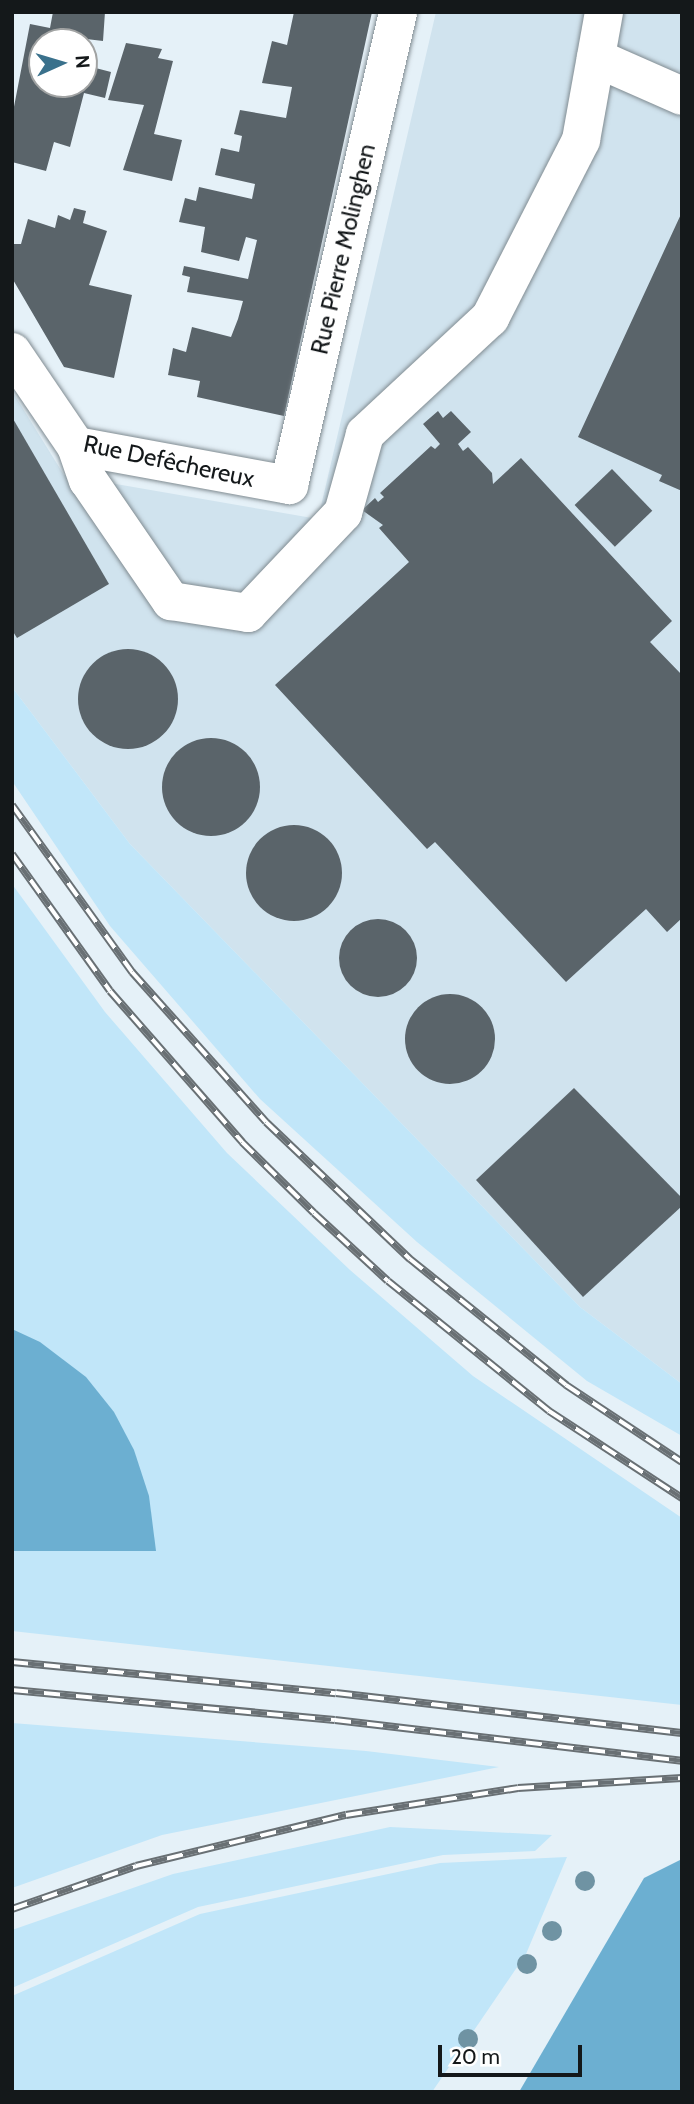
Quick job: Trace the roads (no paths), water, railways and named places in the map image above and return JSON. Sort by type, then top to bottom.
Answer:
[{"type":"street","name":"Rue Pierre Molinghen","points":[[289,485],[398,12]]},
{"type":"street","points":[[76,446],[88,480],[172,601],[248,613],[343,513],[365,434],[490,318],[582,140],[604,12]]},
{"type":"street","points":[[596,58],[682,96]]},
{"type":"street","name":"Rue Defêchereux","points":[[12,352],[76,446],[289,485]]},
{"type":"water","points":[[12,1329],[40,1342],[86,1377],[114,1412],[134,1450],[149,1496],[156,1551],[12,1551]]},
{"type":"water","points":[[682,1859],[682,2092],[519,2092],[644,1878]]},
{"type":"railway","points":[[12,805],[132,972],[266,1122],[410,1259],[566,1385],[682,1462]]},
{"type":"railway","points":[[12,854],[110,991],[242,1142],[314,1213],[388,1281],[549,1411],[682,1498]]},
{"type":"railway","points":[[12,1662],[336,1693],[682,1733]]},
{"type":"railway","points":[[12,1690],[335,1720],[682,1761]]},
{"type":"railway","points":[[12,1909],[136,1866],[346,1815],[518,1788],[682,1778]]}]
